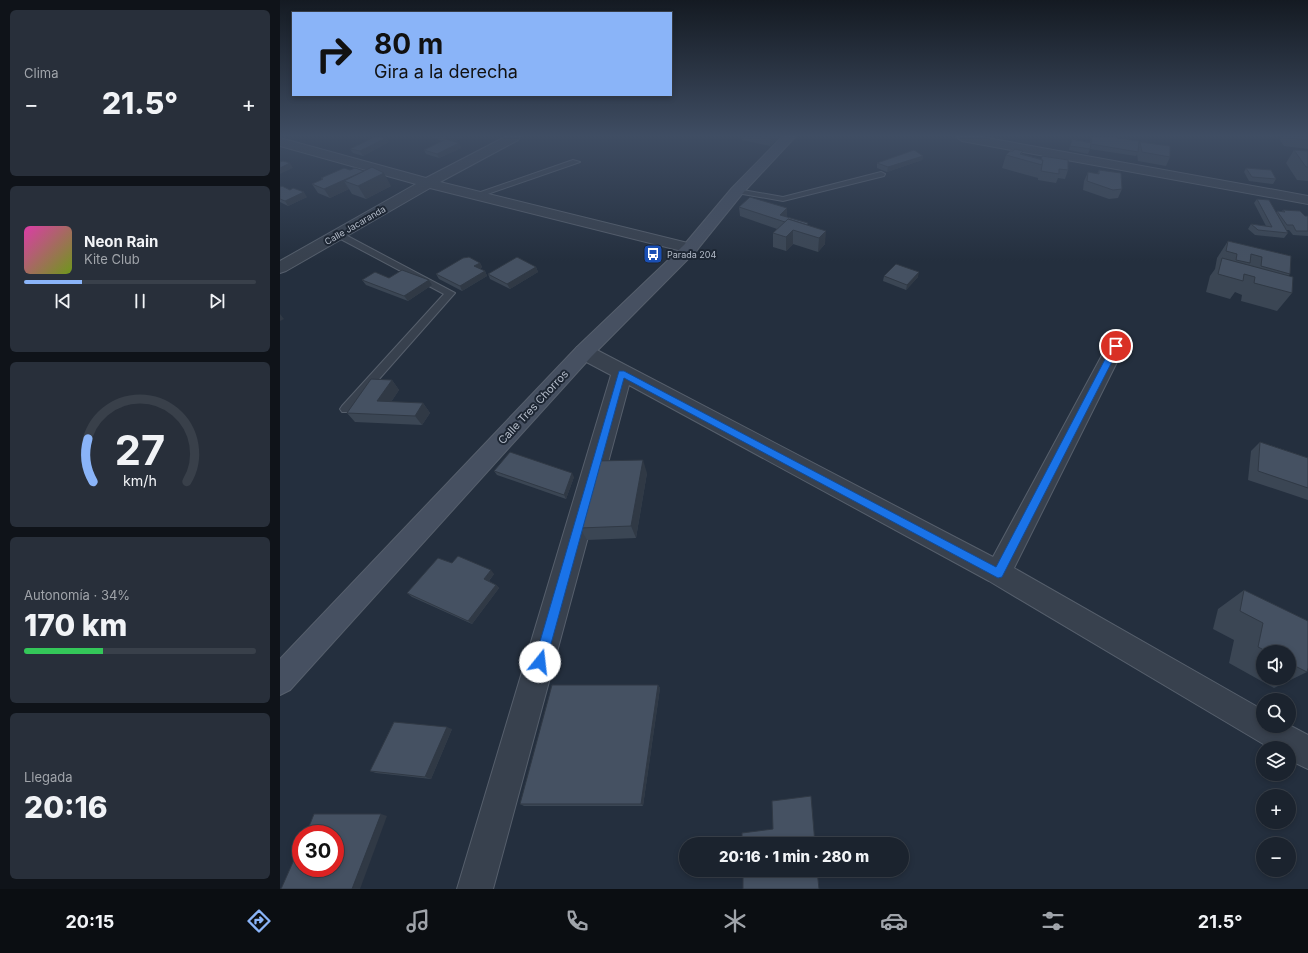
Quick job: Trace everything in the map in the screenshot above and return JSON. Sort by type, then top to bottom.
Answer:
[{"type":"main road","name":"Calle Tres Chorros","points":[[280,680],[584,352],[690,248],[749,178]]},
{"type":"street","points":[[412,178],[690,248]]},
{"type":"street","name":"Calle Jacaranda","points":[[280,268],[436,178]]},
{"type":"street","points":[[1190,178],[1308,200]]},
{"type":"street","points":[[998,573],[1116,346]]},
{"type":"street","points":[[584,352],[998,573],[1308,753]]},
{"type":"street","points":[[475,889],[622,373]]},
{"type":"lane","points":[[476,195],[526,178]]},
{"type":"lane","points":[[737,191],[783,199],[863,178]]},
{"type":"lane","points":[[338,234],[450,292],[346,409]]},
{"type":"building","points":[[347,178],[324,189],[312,184],[323,179]]},
{"type":"building","points":[[349,178],[373,178],[358,186],[344,181]]},
{"type":"building","points":[[1087,178],[1121,178],[1122,189],[1113,190],[1087,181]]},
{"type":"building","points":[[282,186],[290,190],[293,188],[304,192],[285,201],[280,199],[280,187]]},
{"type":"building","points":[[750,197],[787,208],[780,215],[808,223],[807,225],[788,219],[785,222],[739,207]]},
{"type":"building","points":[[1257,199],[1269,200],[1288,233],[1258,230],[1251,224],[1272,227]]},
{"type":"building","points":[[1283,210],[1300,211],[1305,216],[1308,216],[1308,231],[1296,231],[1293,225],[1287,225],[1277,211],[1285,212]]},
{"type":"building","points":[[788,219],[826,231],[819,238],[793,230],[786,237],[773,233]]},
{"type":"building","points":[[1228,241],[1291,256],[1290,274],[1261,266],[1262,257],[1251,254],[1250,263],[1236,260],[1237,254],[1226,251]]},
{"type":"building","points":[[469,257],[480,263],[474,266],[485,271],[460,286],[436,274],[463,258]]},
{"type":"building","points":[[517,257],[536,267],[507,284],[488,274]]},
{"type":"building","points":[[1222,258],[1293,277],[1292,293],[1254,283],[1255,277],[1244,274],[1243,281],[1218,274]]},
{"type":"building","points":[[896,264],[919,272],[907,285],[884,276]]},
{"type":"building","points":[[402,270],[429,280],[404,296],[362,280],[375,272],[389,278]]},
{"type":"building","points":[[371,379],[392,380],[377,401],[423,403],[415,416],[347,413]]},
{"type":"building","points":[[1260,442],[1308,458],[1308,488],[1258,471]]},
{"type":"building","points":[[510,452],[572,473],[564,495],[494,471]]},
{"type":"building","points":[[643,460],[631,526],[580,528],[595,461]]},
{"type":"building","points":[[458,556],[491,570],[484,579],[496,585],[468,621],[407,593],[438,558],[452,563]]},
{"type":"building","points":[[1244,590],[1308,621],[1307,672],[1296,666],[1296,645],[1258,645],[1263,623],[1240,611]]},
{"type":"building","points":[[552,685],[658,685],[641,804],[520,804]]},
{"type":"building","points":[[394,722],[447,727],[425,777],[370,771]]},
{"type":"building","points":[[811,796],[814,837],[742,837],[742,833],[773,829],[772,801]]},
{"type":"building","points":[[314,814],[381,814],[352,889],[281,889],[292,864],[292,877],[344,877],[344,825],[310,825]]},
{"type":"building","points":[[743,877],[818,877],[819,889],[743,889]]},
{"type":"place","name":"Parada 204","points":[[653,254]]},
{"type":"route","points":[[540,662],[622,373],[998,573],[1116,346]]}]
